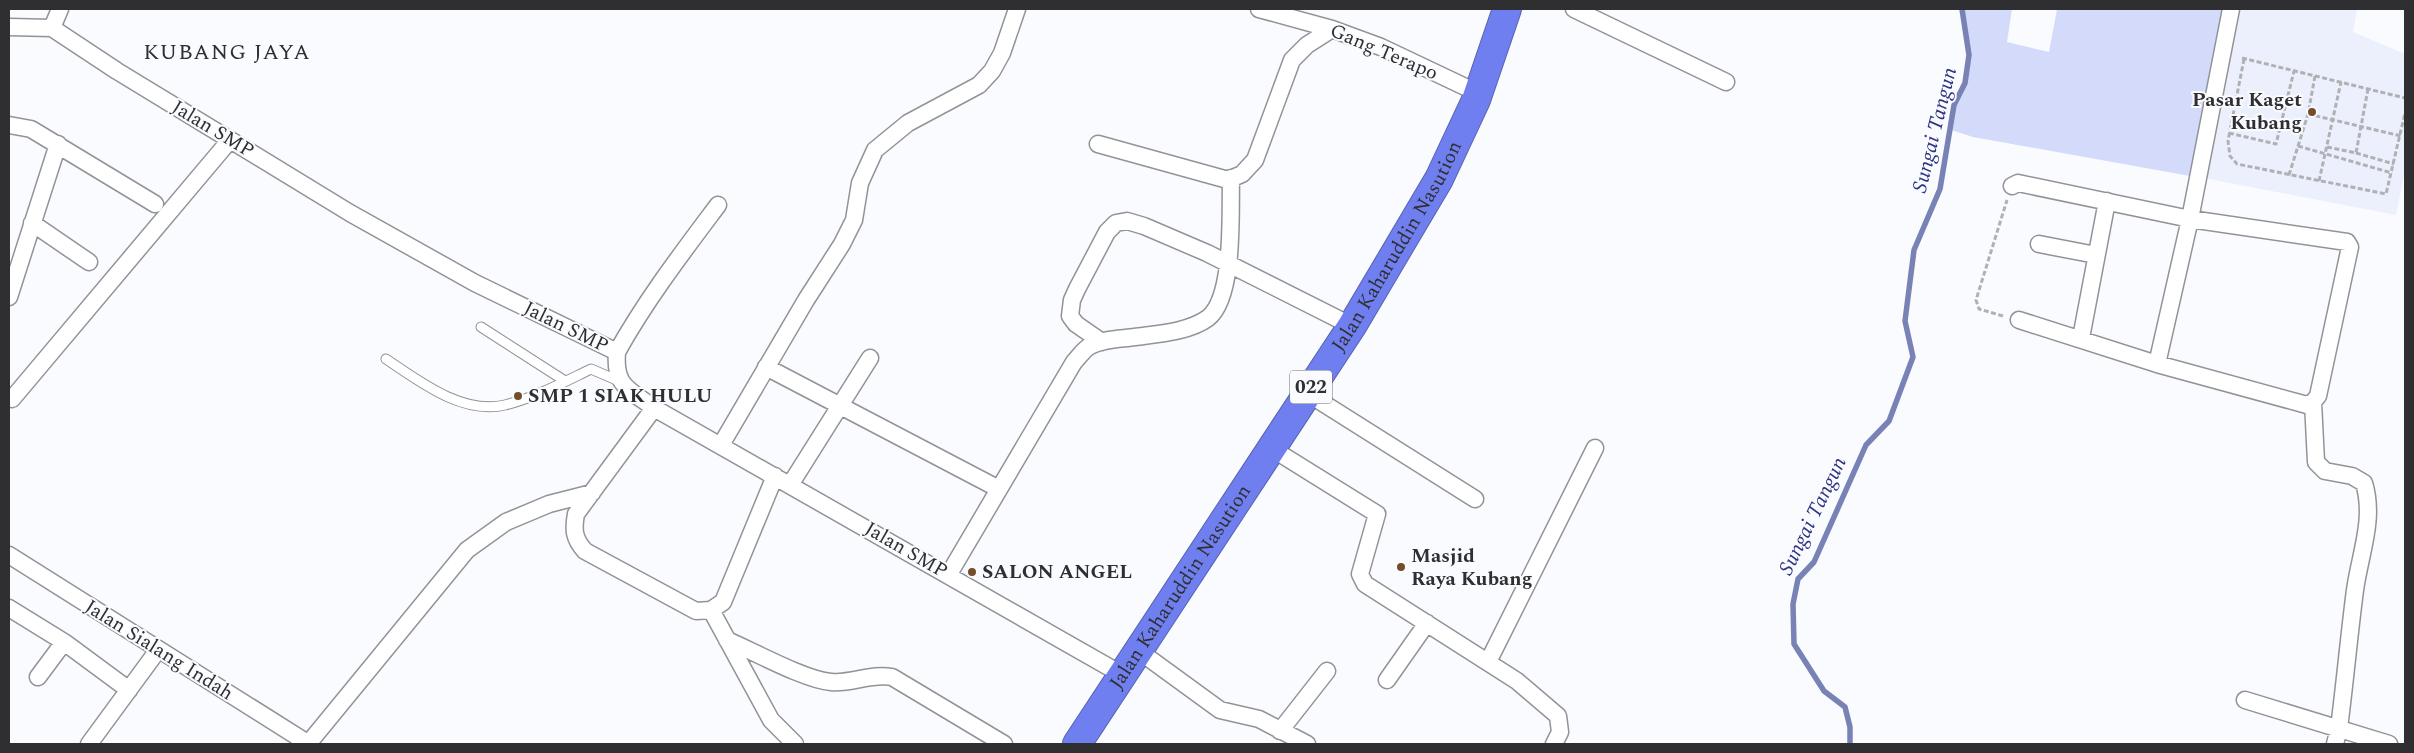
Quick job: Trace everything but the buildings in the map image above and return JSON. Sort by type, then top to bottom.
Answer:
[{"type":"highway","name":"Jalan Kaharuddin Nasution","points":[[1081,743],[1121,674],[1352,326],[1439,179],[1478,93],[1507,9]]},
{"type":"street","points":[[9,27],[52,28],[60,9]]},
{"type":"street","points":[[720,446],[842,244],[854,220],[860,183],[875,150],[908,123],[979,85],[992,71],[1002,53],[1017,9]]},
{"type":"street","name":"Gang Terapo","points":[[1259,9],[1332,29],[1381,48],[1478,93]]},
{"type":"street","points":[[1574,9],[1726,82]]},
{"type":"street","points":[[2157,364],[2190,219],[2231,9]]},
{"type":"street","name":"Jalan SMP","points":[[52,28],[117,71],[350,213],[475,283],[617,352],[616,366],[619,381],[654,408],[949,574],[1121,674]]},
{"type":"street","points":[[1098,144],[1228,180],[1242,174],[1255,160],[1292,60],[1306,45],[1332,29]]},
{"type":"street","points":[[9,125],[30,129],[58,144],[155,204]]},
{"type":"street","points":[[12,399],[230,140]]},
{"type":"street","points":[[9,297],[58,144]]},
{"type":"street","points":[[949,574],[1074,362],[1089,346],[1102,342],[1167,332],[1208,317],[1219,302],[1229,265],[1231,178]]},
{"type":"street","points":[[2012,186],[2018,183],[2190,219],[2282,231],[2350,244],[2318,396],[2314,402],[2307,405],[2157,364],[2081,338],[2019,320]]},
{"type":"street","points":[[2081,338],[2107,201]]},
{"type":"street","points":[[617,352],[671,269],[718,205]]},
{"type":"street","points":[[1102,342],[1076,324],[1070,316],[1072,300],[1107,232],[1116,223],[1126,221],[1144,226],[1229,265],[1352,326]]},
{"type":"street","points":[[32,224],[89,262]]},
{"type":"street","points":[[2039,244],[2096,255]]},
{"type":"street","points":[[790,485],[870,358]]},
{"type":"street","points":[[766,367],[999,489]]},
{"type":"street","points":[[1307,393],[1474,499]]},
{"type":"street","points":[[2314,402],[2314,448],[2316,462],[2325,471],[2352,476],[2364,483],[2369,498],[2369,519],[2357,580],[2339,728],[2335,744]]},
{"type":"street","points":[[654,408],[576,514],[574,529],[577,542],[585,551],[696,610],[711,610],[723,602],[775,476]]},
{"type":"street","points":[[1271,448],[1376,514],[1360,574],[1365,584],[1517,681],[1558,716],[1560,732],[1554,744]]},
{"type":"street","points":[[1488,662],[1595,448]]},
{"type":"street","points":[[308,744],[467,550],[506,522],[549,504],[592,493]]},
{"type":"street","name":"Jalan Sialang Indah","points":[[9,555],[308,744]]},
{"type":"street","points":[[9,608],[64,642],[129,690]]},
{"type":"street","points":[[711,610],[771,720],[795,744]]},
{"type":"street","points":[[1388,680],[1427,623]]},
{"type":"street","points":[[727,640],[804,674],[829,682],[844,683],[881,675],[892,677],[1004,744]]},
{"type":"street","points":[[38,677],[64,642]]},
{"type":"street","points":[[89,744],[158,650]]},
{"type":"street","points":[[1138,651],[1220,710],[1259,719],[1307,744]]},
{"type":"street","points":[[1280,731],[1327,672]]},
{"type":"street","points":[[2245,700],[2389,744]]},
{"type":"lane","points":[[481,327],[565,381]]},
{"type":"lane","points":[[386,359],[434,391],[474,405],[504,406],[591,369],[619,381]]},
{"type":"path","points":[[2405,98],[2244,59],[2229,133],[2230,156],[2236,164],[2386,194],[2405,113]]},
{"type":"path","points":[[2229,133],[2276,144],[2294,71]]},
{"type":"path","points":[[2289,175],[2308,114],[2315,76]]},
{"type":"path","points":[[2319,181],[2341,82]]},
{"type":"path","points":[[2356,153],[2368,89]]},
{"type":"path","points":[[2308,114],[2401,136]]},
{"type":"path","points":[[2298,146],[2392,173]]},
{"type":"path","points":[[2327,147],[2394,164]]},
{"type":"path","points":[[2012,186],[1976,300],[1979,309],[2019,320]]},
{"type":"shaded area","points":[[1962,9],[2012,9],[2007,42],[2049,52],[2057,9],[2223,9],[2190,176],[1973,137],[1951,130],[1954,105],[1965,83],[1969,55]]},
{"type":"shaded area","name":"Pasar Kaget Kubang","points":[[2235,9],[2357,9],[2353,32],[2405,54],[2405,170],[2396,215],[2204,178]]},
{"type":"waterway","name":"Sungai Tangun","points":[[1850,744],[1850,727],[1845,707],[1824,691],[1794,644],[1793,604],[1798,579],[1814,562],[1866,445],[1889,421],[1913,357],[1905,321],[1914,250],[1940,189],[1954,105],[1965,83],[1969,55],[1962,9]]},
{"type":"place","name":"Pasar Kaget Kubang","points":[[2312,112]]},
{"type":"place","name":"SMP 1 SIAK HULU","points":[[518,396]]},
{"type":"place","name":"Masjid Raya Kubang","points":[[1401,567]]},
{"type":"place","name":"SALON ANGEL","points":[[972,572]]},
{"type":"district","name":"KUBANG JAYA","points":[[227,52]]}]
